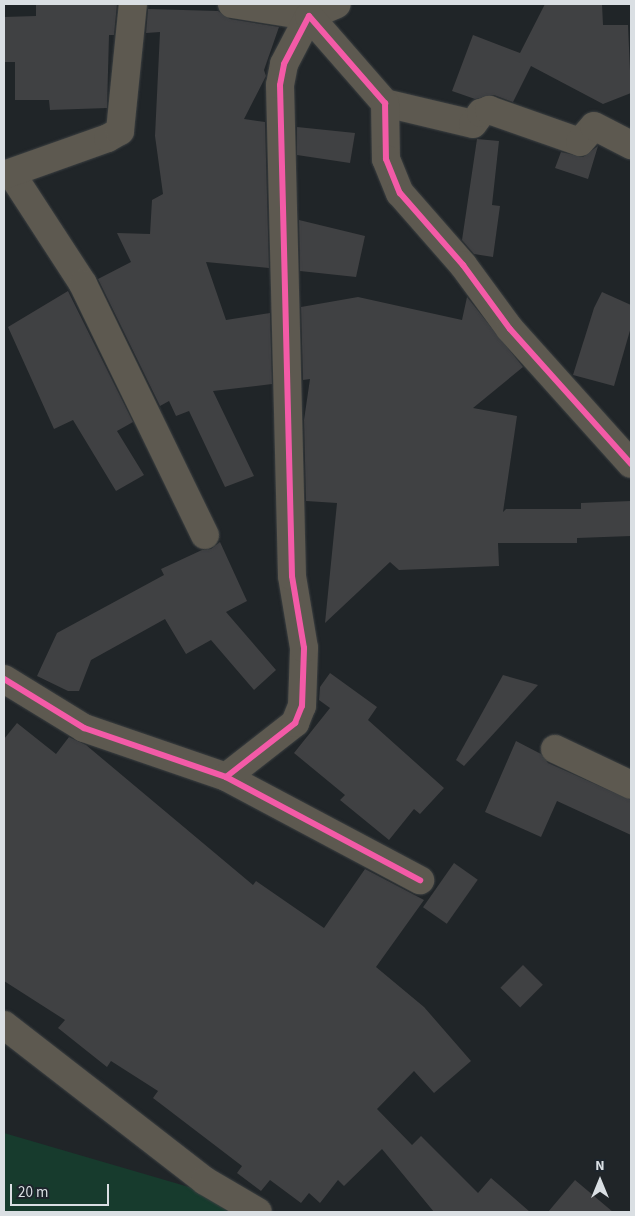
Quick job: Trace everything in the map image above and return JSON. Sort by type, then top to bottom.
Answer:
[{"type":"street","points":[[133,4],[120,131],[8,174],[84,284],[205,535]]},
{"type":"street","points":[[232,4],[308,16],[337,4]]},
{"type":"street","points":[[308,16],[385,103],[473,124],[481,113],[489,110],[580,142],[594,126],[631,145]]},
{"type":"street","points":[[226,777],[295,723],[302,706],[304,648],[292,566],[280,85],[284,64],[308,16]]},
{"type":"street","points":[[385,103],[386,159],[400,193],[463,265],[510,329],[631,464]]},
{"type":"street","points":[[4,679],[84,728],[226,777],[420,880]]},
{"type":"street","points":[[554,749],[631,785]]},
{"type":"street","points":[[4,1024],[205,1181],[258,1212]]},
{"type":"green space","points":[[4,1133],[254,1206],[262,1212],[4,1212]]},
{"type":"building","points":[[36,4],[117,4],[114,35],[109,35],[107,108],[50,110],[49,100],[15,100],[15,62],[4,62],[4,17],[36,16]]},
{"type":"building","points":[[545,4],[602,4],[603,25],[628,25],[631,93],[603,104],[531,66],[513,102],[494,95],[475,99],[452,91],[473,35],[520,53]]},
{"type":"building","points":[[148,9],[218,11],[230,19],[279,27],[264,70],[266,76],[244,119],[265,122],[269,268],[206,262],[226,320],[270,313],[272,384],[213,391],[254,476],[225,487],[189,411],[176,416],[169,401],[160,406],[98,279],[131,262],[117,233],[150,234],[152,200],[163,194],[155,136],[160,32],[146,33]]},
{"type":"building","points":[[297,127],[355,133],[350,163],[297,155]]},
{"type":"building","points":[[477,139],[499,141],[492,205],[500,206],[493,257],[474,254],[462,240]]},
{"type":"building","points":[[598,146],[588,179],[555,168],[561,152],[583,157]]},
{"type":"building","points":[[299,220],[365,236],[356,277],[300,271]]},
{"type":"building","points":[[68,291],[133,422],[117,431],[144,475],[116,491],[73,420],[54,429],[8,327]]},
{"type":"building","points":[[602,292],[631,305],[631,327],[614,386],[573,375],[594,308]]},
{"type":"building","points":[[358,297],[462,320],[467,297],[523,367],[473,408],[517,416],[503,512],[506,509],[581,509],[581,503],[631,501],[631,536],[577,538],[577,543],[498,543],[499,566],[399,570],[390,562],[325,623],[337,503],[306,501],[304,420],[310,379],[303,380],[301,307]]},
{"type":"building","points":[[220,542],[247,601],[226,612],[276,670],[254,690],[211,640],[186,654],[165,619],[91,660],[79,691],[68,691],[37,676],[57,633],[164,575],[161,569],[202,550],[211,549]]},
{"type":"building","points":[[330,673],[377,707],[368,720],[444,788],[420,814],[414,809],[389,840],[340,800],[345,795],[294,753],[330,708],[319,700],[320,687]]},
{"type":"building","points":[[503,675],[538,685],[464,766],[456,760]]},
{"type":"building","points":[[17,723],[56,754],[69,737],[86,745],[253,885],[256,881],[324,928],[365,869],[424,900],[376,967],[424,1007],[471,1061],[434,1093],[414,1071],[377,1109],[412,1145],[421,1136],[478,1193],[491,1178],[530,1212],[434,1212],[382,1149],[344,1186],[338,1180],[320,1203],[309,1193],[301,1203],[270,1180],[261,1191],[237,1173],[242,1166],[153,1098],[158,1091],[111,1061],[107,1067],[58,1028],[65,1020],[4,981],[4,739]]},
{"type":"building","points":[[516,741],[541,754],[548,763],[631,800],[631,835],[557,801],[541,837],[485,812]]},
{"type":"building","points":[[454,863],[478,880],[447,924],[423,907]]},
{"type":"building","points":[[523,965],[543,985],[520,1007],[500,988]]},
{"type":"building","points":[[575,1180],[613,1212],[548,1212]]},
{"type":"cycle path","points":[[226,777],[295,723],[302,706],[304,648],[292,576],[280,85],[284,64],[309,16],[385,103],[386,159],[400,193],[463,265],[510,329],[631,464]]},
{"type":"cycle path","points":[[4,679],[84,728],[226,777],[420,880]]}]
